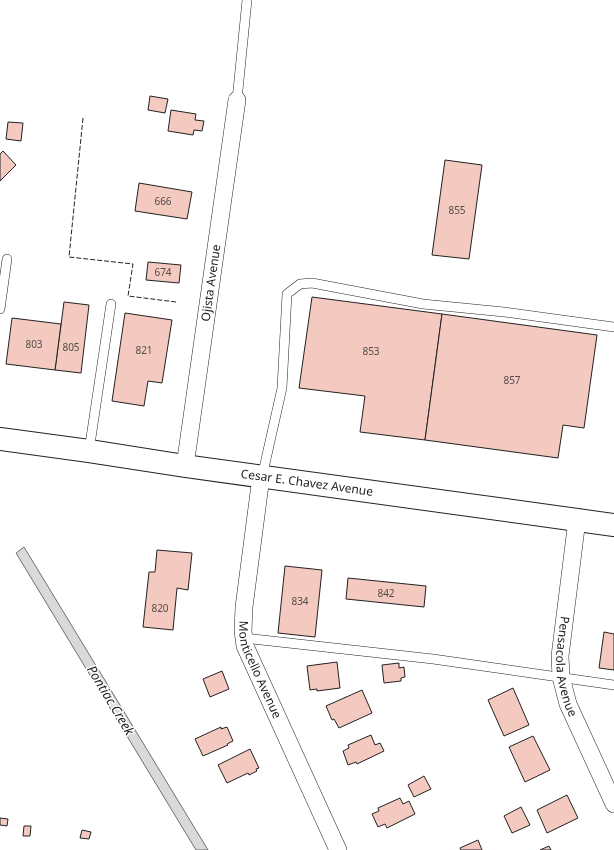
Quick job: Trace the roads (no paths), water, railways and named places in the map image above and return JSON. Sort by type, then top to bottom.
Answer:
[{"type":"main road","name":"Cesar E. Chavez Avenue","points":[[0,439],[262,477],[614,525]]},
{"type":"street","name":"Ojista Avenue","points":[[186,466],[237,100]]},
{"type":"street","name":"Monticello Avenue","points":[[262,477],[244,607],[244,638],[247,652],[338,850]]},
{"type":"street","name":"Pensacola Avenue","points":[[577,520],[560,656],[561,677],[568,704],[614,804]]},
{"type":"lane","points":[[237,100],[247,0]]},
{"type":"lane","points":[[0,309],[7,259]]},
{"type":"lane","points":[[262,477],[282,388],[287,294],[300,284],[312,283],[423,304],[504,312],[614,327]]},
{"type":"lane","points":[[89,451],[111,304]]},
{"type":"lane","points":[[244,638],[433,659],[614,685]]},
{"type":"water","name":"Pontiac Creek","points":[[24,547],[208,850],[196,850],[16,553]]}]
